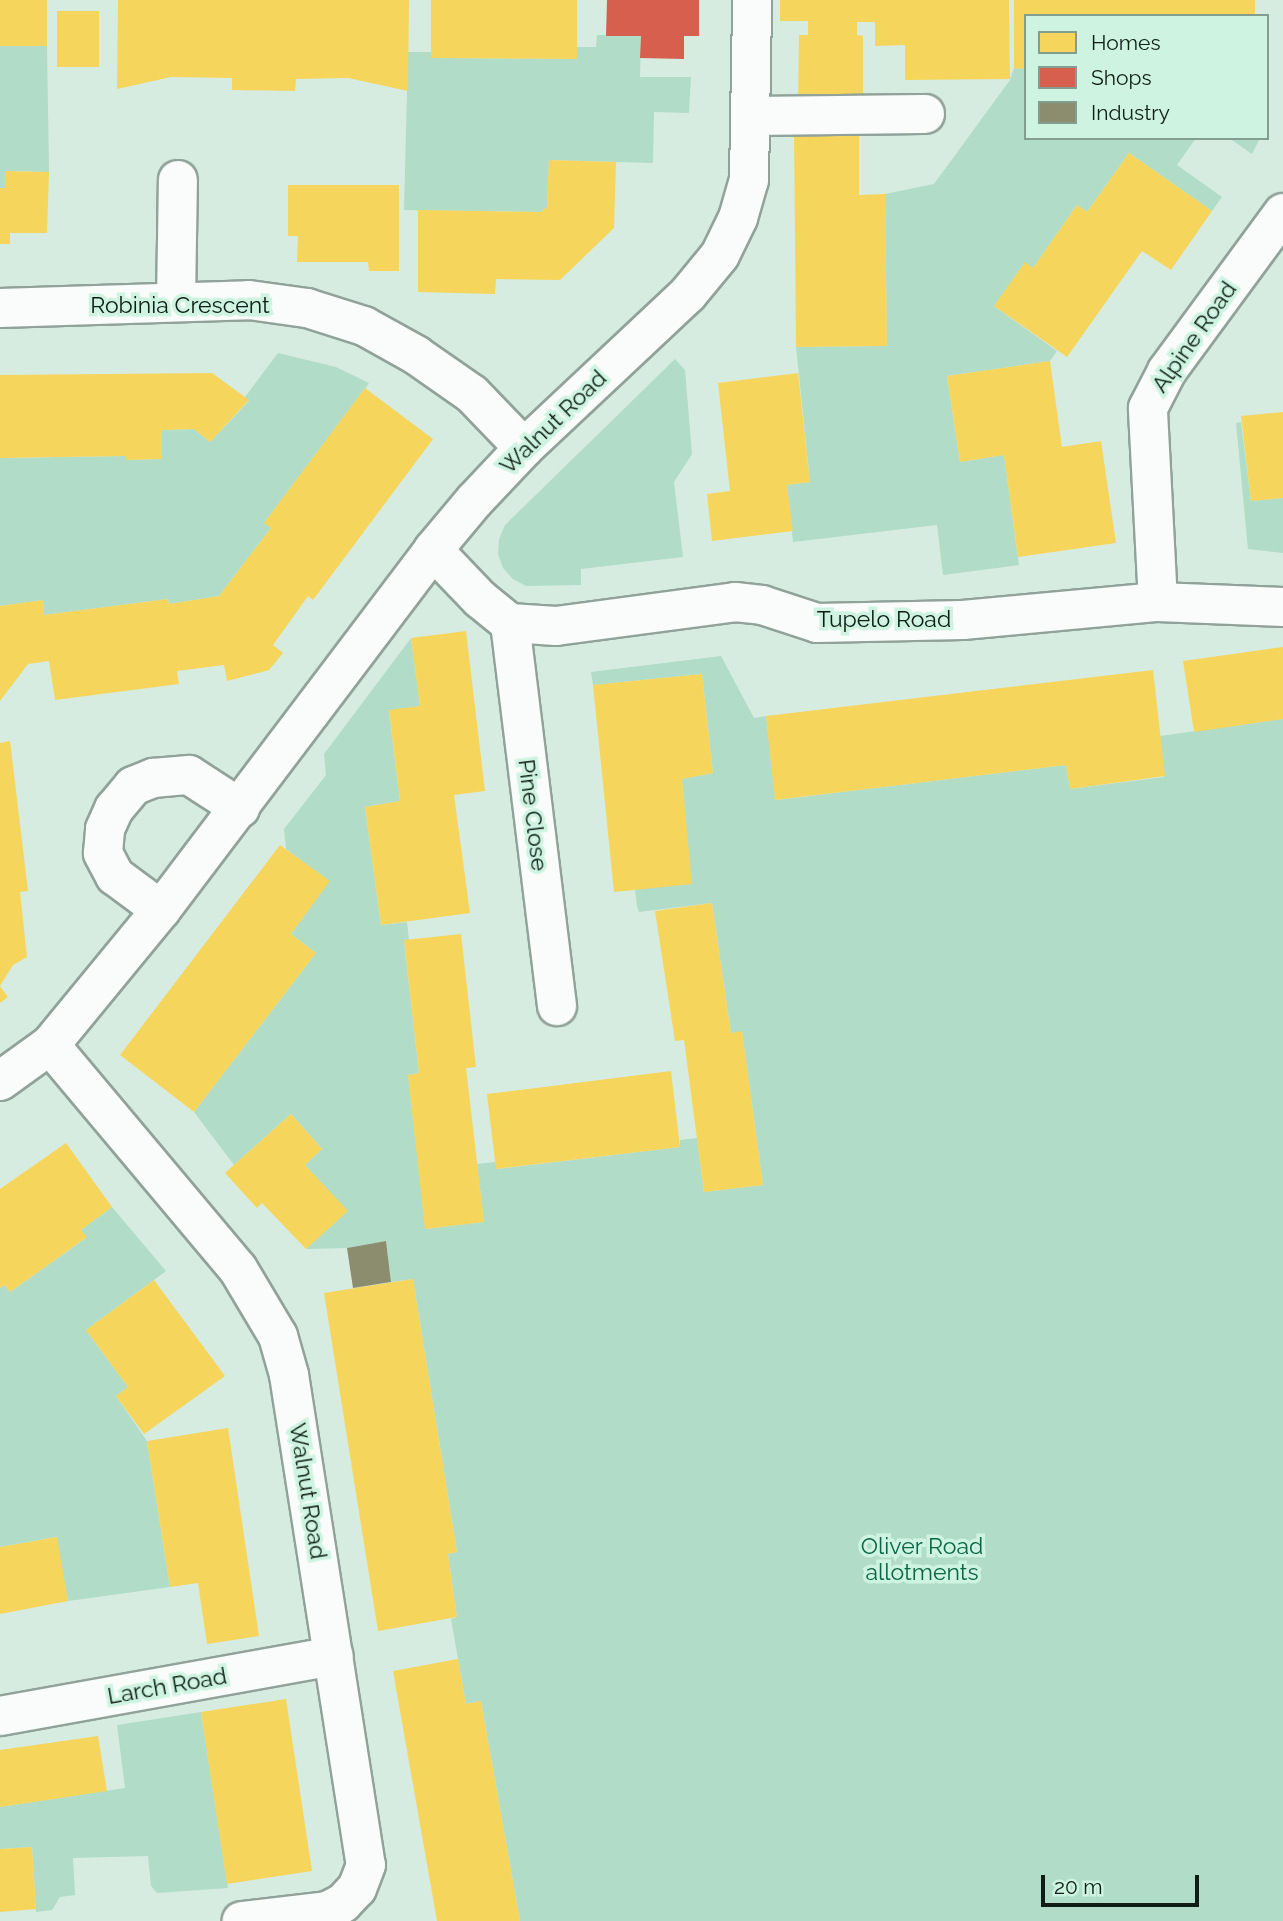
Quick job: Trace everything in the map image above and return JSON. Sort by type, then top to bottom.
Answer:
[{"type":"street","name":"Walnut Road","points":[[0,1081],[50,1045],[161,910],[433,550],[524,448],[688,294],[720,255],[738,218],[749,180],[752,0]]},
{"type":"street","points":[[752,116],[925,114]]},
{"type":"street","points":[[176,302],[178,180]]},
{"type":"street","name":"Alpine Road","points":[[1158,602],[1148,408],[1153,393],[1167,371],[1283,213]]},
{"type":"street","name":"Robinia Crescent","points":[[0,308],[249,300],[307,308],[364,326],[416,355],[472,394],[524,448]]},
{"type":"street","points":[[433,550],[480,599],[510,624]]},
{"type":"street","name":"Tupelo Road","points":[[510,624],[556,626],[735,602],[762,605],[817,623],[962,620],[1158,602],[1283,607]]},
{"type":"street","name":"Pine Close","points":[[510,624],[557,1006]]},
{"type":"street","points":[[161,910],[115,876],[103,853],[105,829],[114,809],[133,786],[153,778],[189,775],[240,808]]},
{"type":"street","name":"Walnut Road","points":[[50,1045],[238,1269],[262,1305],[278,1336],[289,1375],[366,1865],[358,1888],[343,1903],[327,1911],[242,1921]]},
{"type":"street","name":"Larch Road","points":[[0,1716],[334,1656]]},
{"type":"green space","points":[[597,35],[641,36],[640,77],[691,77],[689,113],[654,112],[653,163],[549,160],[547,207],[541,212],[404,210],[408,52],[431,52],[431,58],[576,59],[577,47],[596,47]]},
{"type":"green space","points":[[0,46],[47,46],[49,172],[6,171],[5,188],[0,188]]},
{"type":"green space","points":[[1014,68],[1024,69],[1024,140],[1195,140],[1177,165],[1222,197],[1212,211],[1129,153],[1087,212],[1077,205],[1033,268],[1025,263],[994,306],[1057,351],[1050,361],[947,376],[960,462],[1004,455],[1019,565],[943,575],[937,525],[793,542],[787,485],[810,482],[796,347],[887,346],[885,194],[934,184],[1010,80]]},
{"type":"green space","points":[[1232,140],[1259,140],[1252,154]]},
{"type":"green space","points":[[278,353],[336,367],[369,383],[265,522],[271,528],[219,596],[169,604],[168,599],[44,615],[43,600],[0,606],[0,458],[126,456],[126,460],[162,459],[162,430],[194,429],[210,442],[249,401],[245,397]]},
{"type":"green space","points":[[675,359],[685,370],[692,454],[674,482],[683,557],[581,569],[581,585],[526,586],[513,579],[503,568],[498,554],[499,539],[505,525]]},
{"type":"green space","points":[[1241,422],[1251,501],[1283,498],[1283,553],[1248,549],[1236,423]]},
{"type":"green space","name":"Oliver Road allotments","points":[[411,638],[420,706],[389,711],[400,801],[365,807],[381,925],[407,922],[409,940],[404,941],[419,1073],[408,1075],[426,1229],[484,1222],[477,1164],[495,1162],[497,1169],[680,1147],[680,1140],[697,1138],[704,1192],[763,1185],[742,1032],[731,1033],[712,903],[639,912],[635,890],[688,848],[682,779],[713,773],[702,674],[593,685],[591,672],[721,656],[754,718],[766,716],[776,800],[1066,765],[1070,789],[1164,777],[1160,736],[1283,719],[1283,1921],[520,1921],[481,1701],[466,1704],[451,1619],[457,1617],[448,1554],[457,1552],[413,1279],[391,1282],[386,1241],[347,1248],[306,1249],[347,1211],[305,1165],[322,1149],[291,1114],[234,1165],[194,1112],[316,953],[291,934],[329,881],[286,849],[284,829],[326,775],[324,754]]},
{"type":"green space","points":[[112,1207],[166,1271],[86,1330],[128,1387],[116,1396],[147,1441],[170,1587],[68,1601],[56,1537],[0,1547],[0,1288],[5,1285],[10,1292],[86,1238],[81,1230]]},
{"type":"green space","points":[[201,1712],[228,1888],[157,1893],[151,1886],[148,1856],[73,1858],[75,1895],[60,1897],[52,1910],[36,1912],[32,1847],[0,1849],[0,1807],[125,1788],[117,1725]]},
{"type":"building: Homes","points":[[0,0],[47,0],[47,46],[0,46]]},
{"type":"building: Homes","points":[[118,0],[409,0],[408,91],[348,78],[296,79],[295,91],[232,90],[232,78],[171,77],[117,89]]},
{"type":"building: Homes","points":[[431,0],[577,0],[577,59],[431,58]]},
{"type":"building: Homes","points":[[780,0],[1009,0],[1010,79],[905,80],[905,45],[875,46],[875,22],[857,22],[857,35],[863,36],[863,108],[798,108],[799,35],[808,35],[808,21],[780,21]]},
{"type":"building: Homes","points":[[1014,0],[1255,0],[1255,14],[1024,14],[1024,69],[1014,68]]},
{"type":"building: Homes","points":[[57,11],[99,11],[99,67],[57,67]]},
{"type":"building: Homes","points":[[859,131],[859,195],[885,194],[887,346],[796,347],[794,132]]},
{"type":"building: Homes","points":[[1129,153],[1212,211],[1171,270],[1142,251],[1067,357],[994,306],[1025,262],[1033,268],[1077,205],[1087,212]]},
{"type":"building: Homes","points":[[549,160],[616,162],[614,228],[560,280],[496,279],[495,294],[418,292],[418,210],[541,212],[547,207]]},
{"type":"building: Homes","points":[[5,171],[49,172],[47,233],[10,233],[10,244],[0,244],[0,188],[5,188]]},
{"type":"building: Homes","points":[[288,185],[399,185],[399,271],[369,271],[368,262],[297,262],[298,236],[288,236]]},
{"type":"building: Homes","points":[[1050,361],[1062,447],[1101,441],[1116,543],[1018,557],[1004,455],[960,462],[947,376]]},
{"type":"building: Homes","points":[[212,373],[249,400],[210,442],[194,429],[162,430],[162,459],[126,460],[126,456],[0,458],[0,375]]},
{"type":"building: Homes","points":[[798,373],[810,482],[787,485],[793,531],[712,541],[707,494],[730,491],[718,383]]},
{"type":"building: Homes","points":[[365,388],[433,439],[313,600],[308,596],[273,645],[283,653],[269,670],[227,681],[224,665],[177,671],[179,684],[55,700],[49,661],[28,664],[0,701],[0,606],[43,600],[44,615],[168,599],[169,604],[219,596],[271,528],[264,523]]},
{"type":"building: Homes","points":[[1283,412],[1283,498],[1251,501],[1241,416]]},
{"type":"building: Homes","points":[[466,631],[485,791],[454,795],[470,913],[381,925],[365,807],[400,801],[389,710],[420,706],[411,638]]},
{"type":"building: Homes","points":[[1283,647],[1283,719],[1194,732],[1183,661]]},
{"type":"building: Homes","points":[[1153,670],[1165,776],[1070,789],[1066,765],[775,800],[766,716]]},
{"type":"building: Homes","points":[[702,674],[713,773],[682,779],[692,884],[614,892],[593,685]]},
{"type":"building: Homes","points":[[10,741],[28,891],[20,892],[27,957],[13,965],[0,986],[0,743]]},
{"type":"building: Homes","points":[[280,845],[330,881],[291,934],[316,953],[194,1112],[120,1055]]},
{"type":"building: Homes","points":[[712,903],[731,1033],[742,1031],[763,1185],[704,1192],[684,1040],[675,1041],[655,911]]},
{"type":"building: Homes","points":[[461,934],[476,1067],[466,1068],[484,1222],[425,1229],[408,1075],[419,1073],[404,940]]},
{"type":"building: Homes","points":[[0,986],[8,997],[0,1003]]},
{"type":"building: Homes","points":[[671,1071],[680,1147],[496,1169],[487,1094]]},
{"type":"building: Homes","points":[[291,1114],[322,1149],[305,1165],[348,1211],[306,1249],[262,1203],[257,1208],[225,1173]]},
{"type":"building: Homes","points":[[66,1143],[112,1207],[81,1230],[87,1237],[10,1292],[5,1285],[0,1288],[0,1189]]},
{"type":"building: Homes","points":[[413,1279],[457,1552],[448,1554],[457,1617],[378,1631],[324,1293]]},
{"type":"building: Homes","points":[[154,1280],[225,1376],[144,1434],[116,1396],[128,1387],[86,1330]]},
{"type":"building: Homes","points":[[228,1428],[259,1636],[207,1644],[198,1583],[170,1587],[147,1441]]},
{"type":"building: Homes","points":[[57,1537],[68,1601],[0,1614],[0,1547]]},
{"type":"building: Homes","points":[[458,1659],[466,1704],[481,1701],[520,1921],[437,1921],[393,1671]]},
{"type":"building: Homes","points":[[286,1699],[312,1871],[227,1884],[201,1712]]},
{"type":"building: Homes","points":[[98,1736],[107,1791],[0,1807],[0,1750]]},
{"type":"building: Homes","points":[[32,1847],[36,1909],[0,1912],[0,1849]]},
{"type":"building: Shops","points":[[607,0],[699,0],[699,36],[684,36],[684,59],[640,58],[641,36],[606,36]]},
{"type":"building: Industry","points":[[386,1241],[391,1282],[353,1288],[347,1248]]}]
